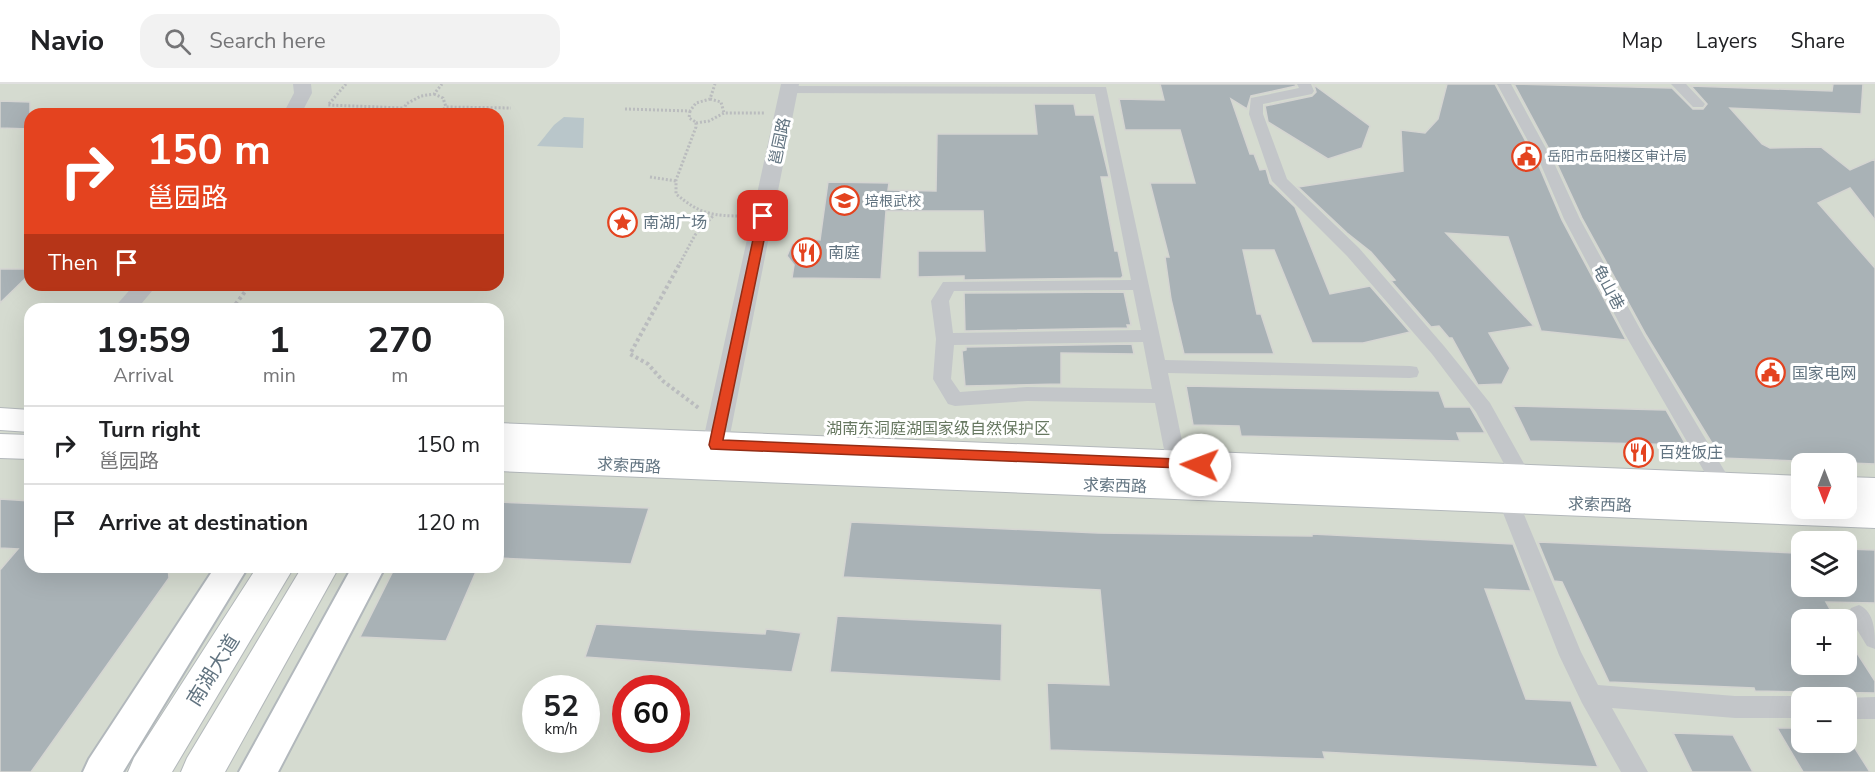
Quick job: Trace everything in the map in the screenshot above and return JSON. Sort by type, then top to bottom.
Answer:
[{"type":"main road","points":[[0,446],[23,424]]},
{"type":"main road","name":"求索西路","points":[[504,435],[718,435],[1875,515]]},
{"type":"main road","name":"求索西路","points":[[504,459],[1515,489],[1723,486],[1791,489]]},
{"type":"main road","points":[[1857,490],[1875,491]]},
{"type":"main road","points":[[102,772],[228,573]]},
{"type":"main road","name":"南湖大道","points":[[149,772],[272,573]]},
{"type":"main road","points":[[202,772],[318,573]]},
{"type":"main road","points":[[258,772],[366,573]]},
{"type":"street","points":[[295,108],[303,93],[302,84]]},
{"type":"street","points":[[1304,84],[1307,91],[1256,101],[1256,114],[1280,182],[1353,252],[1438,350],[1483,408],[1515,489],[1571,655],[1591,696],[1635,772]]},
{"type":"street","name":"龟山巷","points":[[1504,84],[1548,165],[1572,219],[1635,336],[1723,486]]},
{"type":"street","points":[[1678,84],[1698,104]]},
{"type":"street","points":[[790,87],[1102,87],[1177,465]]},
{"type":"street","name":"邕园路","points":[[718,435],[790,87]]},
{"type":"street","points":[[1141,285],[949,286],[940,301],[945,339],[942,379],[955,399],[1026,394],[1163,396]]},
{"type":"street","points":[[130,303],[140,291]]},
{"type":"street","points":[[945,339],[1151,336]]},
{"type":"street","points":[[1157,366],[1410,372]]},
{"type":"street","points":[[1859,615],[1875,639]]},
{"type":"street","points":[[1591,696],[1735,707],[1791,707]]},
{"type":"street","points":[[1857,708],[1875,708]]},
{"type":"path","points":[[346,84],[328,105],[403,108],[421,96],[434,94],[443,98],[446,107],[511,108]]},
{"type":"path","points":[[434,94],[442,84]]},
{"type":"path","points":[[710,99],[715,84]]},
{"type":"path","points":[[724,113],[721,102],[710,99],[696,103],[690,111],[689,118],[696,123],[709,121],[724,113],[784,113]]},
{"type":"path","points":[[626,109],[690,111]]},
{"type":"path","points":[[696,123],[694,138],[676,181],[676,194],[688,204],[713,216],[763,216]]},
{"type":"path","points":[[650,177],[676,181]]},
{"type":"path","points":[[713,216],[695,235],[630,354],[648,364],[718,435]]},
{"type":"green space","name":"湖南东洞庭湖国家级自然保护区","points":[[0,84],[1875,84],[1875,772],[0,772]]},
{"type":"shaded area","points":[[564,117],[584,118],[583,148],[537,146],[554,125]]},
{"type":"building","points":[[1160,84],[1295,84],[1296,86],[1251,96],[1247,109],[1231,99],[1250,154],[1254,154],[1260,170],[1266,169],[1270,183],[1295,207],[1330,294],[1370,286],[1410,332],[1363,343],[1312,343],[1274,250],[1243,250],[1257,314],[1261,314],[1274,354],[1184,354],[1171,299],[1165,257],[1169,257],[1150,183],[1195,183],[1180,130],[1125,130],[1119,99],[1164,100]]},
{"type":"building","points":[[1447,84],[1495,84],[1539,166],[1562,220],[1626,340],[1541,331],[1508,237],[1446,233],[1534,326],[1489,333],[1510,368],[1502,384],[1478,385],[1452,338],[1449,338],[1439,326],[1431,327],[1391,281],[1395,280],[1371,252],[1298,187],[1403,171],[1401,130],[1425,133],[1438,119]]},
{"type":"building","name":"国家电网","points":[[1514,84],[1672,88],[1693,109],[1703,109],[1707,104],[1691,86],[1832,91],[1833,84],[1863,84],[1861,114],[1730,108],[1762,144],[1770,148],[1821,147],[1850,170],[1875,159],[1875,220],[1850,188],[1818,203],[1875,268],[1875,464],[1857,463],[1857,453],[1791,453],[1791,461],[1721,458],[1646,335],[1582,218],[1557,164]]},
{"type":"building","points":[[1314,85],[1370,126],[1362,148],[1328,159],[1268,122],[1265,106],[1312,96],[1316,92]]},
{"type":"building","points":[[0,101],[30,102],[30,108],[24,108],[24,129],[0,128]]},
{"type":"building","points":[[1034,104],[1074,104],[1076,115],[1094,115],[1109,177],[1101,177],[1115,251],[1118,251],[1123,276],[1121,278],[964,280],[964,276],[918,277],[918,251],[985,251],[983,211],[886,211],[881,279],[792,278],[794,265],[787,256],[792,244],[807,239],[820,240],[828,182],[889,183],[888,190],[936,191],[937,134],[1037,134]]},
{"type":"building","points":[[0,269],[24,269],[24,280],[0,303]]},
{"type":"building","points":[[1124,292],[1131,325],[1127,325],[1128,328],[965,331],[964,293]]},
{"type":"building","points":[[1132,344],[1134,354],[1061,353],[1061,384],[965,386],[962,351],[966,350],[966,347]]},
{"type":"building","points":[[1186,386],[1439,391],[1445,407],[1470,407],[1485,433],[1457,433],[1460,441],[1241,436],[1239,426],[1193,425]]},
{"type":"building","points":[[1513,406],[1666,410],[1686,445],[1530,441]]},
{"type":"building","points":[[0,499],[24,501],[24,573],[169,573],[169,578],[31,772],[0,772],[0,570],[18,549],[0,548]]},
{"type":"building","points":[[504,502],[649,508],[631,564],[504,558]]},
{"type":"building","points":[[851,522],[1098,533],[1312,536],[1312,534],[1513,544],[1531,591],[1485,589],[1526,699],[1571,701],[1598,767],[1323,752],[1325,759],[1050,750],[1047,683],[1109,685],[1100,590],[843,577]]},
{"type":"building","points":[[1538,542],[1791,553],[1791,597],[1857,597],[1857,549],[1875,550],[1875,603],[1826,602],[1830,609],[1791,609],[1791,675],[1857,675],[1857,653],[1875,681],[1875,693],[1857,693],[1857,687],[1791,687],[1791,692],[1755,691],[1754,688],[1609,682],[1562,582],[1554,581]]},
{"type":"building","points":[[392,573],[475,573],[446,641],[360,637]]},
{"type":"building","points":[[837,616],[1002,624],[1001,681],[830,672]]},
{"type":"building","points":[[596,624],[765,634],[766,629],[801,633],[792,672],[585,657]]},
{"type":"building","points":[[1777,728],[1791,728],[1791,752]]},
{"type":"building","points":[[1673,733],[1733,735],[1753,772],[1692,772]]},
{"type":"building","points":[[1857,751],[1870,772],[1803,772],[1792,753]]},
{"type":"place","name":"岳阳市岳阳楼区审计局","points":[[1526,156]]},
{"type":"place","name":"培根武校","points":[[844,201]]},
{"type":"place","name":"南湖广场","points":[[622,222]]},
{"type":"place","name":"南庭","points":[[807,252]]},
{"type":"place","name":"国家电网","points":[[1771,373]]},
{"type":"place","name":"百姓饭庄","points":[[1638,452]]},
{"type":"route","points":[[763,216],[716,445],[1200,465]]}]
